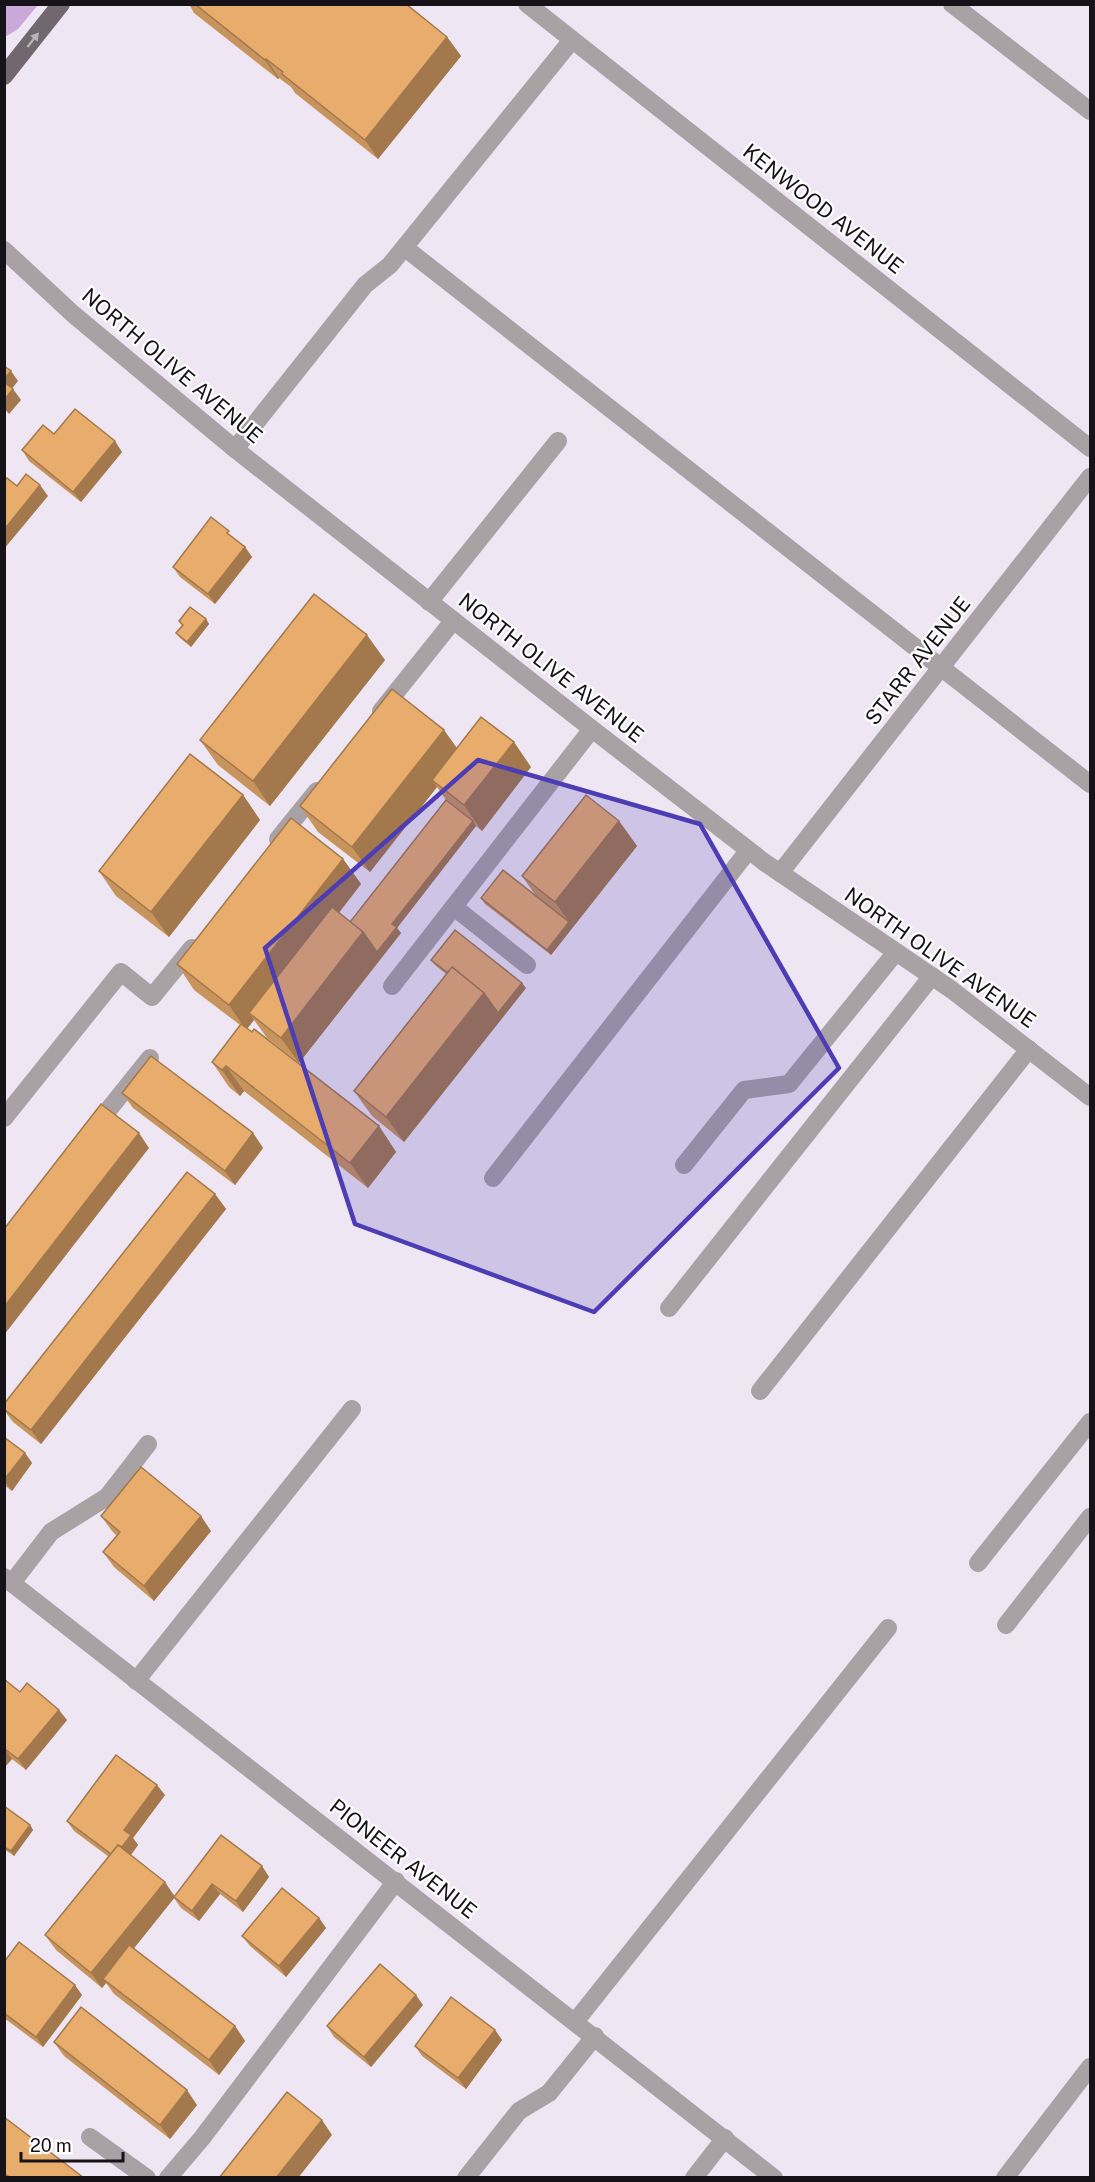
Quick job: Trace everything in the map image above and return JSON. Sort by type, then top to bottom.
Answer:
[{"type":"main road","points":[[4,76],[61,4]]},
{"type":"street","name":"KENWOOD AVENUE","points":[[527,4],[1090,448]]},
{"type":"street","points":[[952,4],[1090,111]]},
{"type":"street","points":[[235,449],[365,285],[390,265],[405,248],[572,40]]},
{"type":"street","points":[[405,248],[1090,784]]},
{"type":"street","name":"NORTH OLIVE AVENUE","points":[[4,250],[73,314],[235,449],[453,621],[748,851],[932,976],[1090,1097]]},
{"type":"street","points":[[429,602],[558,441]]},
{"type":"street","name":"STARR AVENUE","points":[[780,873],[1090,477]]},
{"type":"street","points":[[372,722],[453,621]]},
{"type":"street","points":[[392,986],[592,729]]},
{"type":"street","points":[[269,850],[328,777]]},
{"type":"street","points":[[493,1178],[748,851]]},
{"type":"street","points":[[453,906],[527,965]]},
{"type":"street","points":[[4,1118],[121,972],[152,997],[203,933]]},
{"type":"street","points":[[684,1166],[744,1090],[789,1084],[896,952]]},
{"type":"street","points":[[669,1308],[932,976]]},
{"type":"street","points":[[760,1391],[1029,1049]]},
{"type":"street","points":[[84,1140],[150,1058]]},
{"type":"street","points":[[136,1681],[352,1409]]},
{"type":"street","points":[[978,1563],[1090,1422]]},
{"type":"street","points":[[8,1580],[51,1532],[107,1497],[148,1444]]},
{"type":"street","points":[[1006,1625],[1090,1517]]},
{"type":"street","name":"PIONEER AVENUE","points":[[8,1580],[774,2178]]},
{"type":"street","points":[[575,2022],[888,1628]]},
{"type":"street","points":[[168,2178],[202,2138],[396,1881]]},
{"type":"street","points":[[466,2178],[519,2111],[549,2092],[595,2036]]},
{"type":"street","points":[[1005,2178],[1090,2067]]},
{"type":"street","points":[[90,2137],[147,2178]]},
{"type":"street","points":[[694,2178],[724,2138]]},
{"type":"highlighted area","points":[[478,760],[700,824],[839,1068],[594,1312],[355,1224],[265,948]]},
{"type":"shaded area","points":[[5,4],[38,5],[18,29],[7,36],[5,35]]},
{"type":"building","points":[[195,4],[406,4],[447,37],[365,140],[282,74],[283,72]]},
{"type":"building","points":[[4,366],[11,371],[4,379]]},
{"type":"building","points":[[4,382],[13,389],[4,400]]},
{"type":"building","points":[[75,409],[115,441],[73,492],[22,450],[43,425],[54,434]]},
{"type":"building","points":[[26,474],[40,485],[4,530],[4,481],[7,478],[17,486]]},
{"type":"building","points":[[211,517],[245,547],[208,594],[173,567]]},
{"type":"building","points":[[314,594],[367,635],[253,781],[200,740]]},
{"type":"building","points":[[190,607],[206,619],[187,642],[176,633],[183,625],[179,621]]},
{"type":"building","points":[[392,689],[444,730],[352,847],[300,806]]},
{"type":"building","points":[[481,717],[514,742],[464,805],[432,780]]},
{"type":"building","points":[[190,754],[243,795],[151,912],[99,871]]},
{"type":"building","points":[[586,795],[619,821],[555,902],[522,876]]},
{"type":"building","points":[[446,800],[473,821],[392,924],[397,927],[377,952],[363,932],[350,922]]},
{"type":"building","points":[[291,818],[343,859],[229,1005],[177,964]]},
{"type":"building","points":[[503,870],[569,922],[547,950],[481,898]]},
{"type":"building","points":[[332,907],[363,932],[281,1038],[249,1013]]},
{"type":"building","points":[[455,930],[522,983],[498,1013],[484,993],[452,967],[448,973],[431,960]]},
{"type":"building","points":[[452,967],[484,993],[386,1117],[354,1091]]},
{"type":"building","points":[[241,1024],[252,1032],[254,1029],[379,1126],[350,1163],[226,1066],[222,1070],[212,1062]]},
{"type":"building","points":[[151,1056],[253,1133],[225,1171],[122,1093]]},
{"type":"building","points":[[101,1104],[139,1133],[4,1307],[4,1229]]},
{"type":"building","points":[[187,1172],[215,1194],[31,1430],[4,1409],[4,1404]]},
{"type":"building","points":[[4,1437],[25,1453],[4,1480]]},
{"type":"building","points":[[141,1467],[201,1516],[144,1586],[103,1552],[120,1532],[101,1516]]},
{"type":"building","points":[[4,1679],[20,1692],[27,1683],[59,1710],[18,1759],[4,1749]]},
{"type":"building","points":[[116,1755],[157,1785],[124,1830],[131,1835],[122,1847],[118,1845],[111,1854],[67,1821]]},
{"type":"building","points":[[4,1806],[30,1825],[11,1851],[4,1847]]},
{"type":"building","points":[[221,1835],[262,1866],[236,1901],[212,1884],[192,1911],[174,1897]]},
{"type":"building","points":[[118,1845],[165,1882],[91,1973],[45,1935]]},
{"type":"building","points":[[282,1888],[319,1918],[279,1966],[242,1936]]},
{"type":"building","points":[[19,1942],[75,1985],[36,2037],[4,2013],[4,1962]]},
{"type":"building","points":[[129,1945],[235,2026],[209,2060],[103,1979]]},
{"type":"building","points":[[380,1964],[416,1995],[364,2057],[327,2026]]},
{"type":"building","points":[[451,1997],[495,2030],[458,2078],[415,2046]]},
{"type":"building","points":[[81,2007],[187,2090],[160,2125],[54,2042]]},
{"type":"building","points":[[287,2092],[322,2120],[276,2178],[219,2178]]},
{"type":"building","points":[[4,2117],[84,2178],[11,2178],[4,2173]]}]
